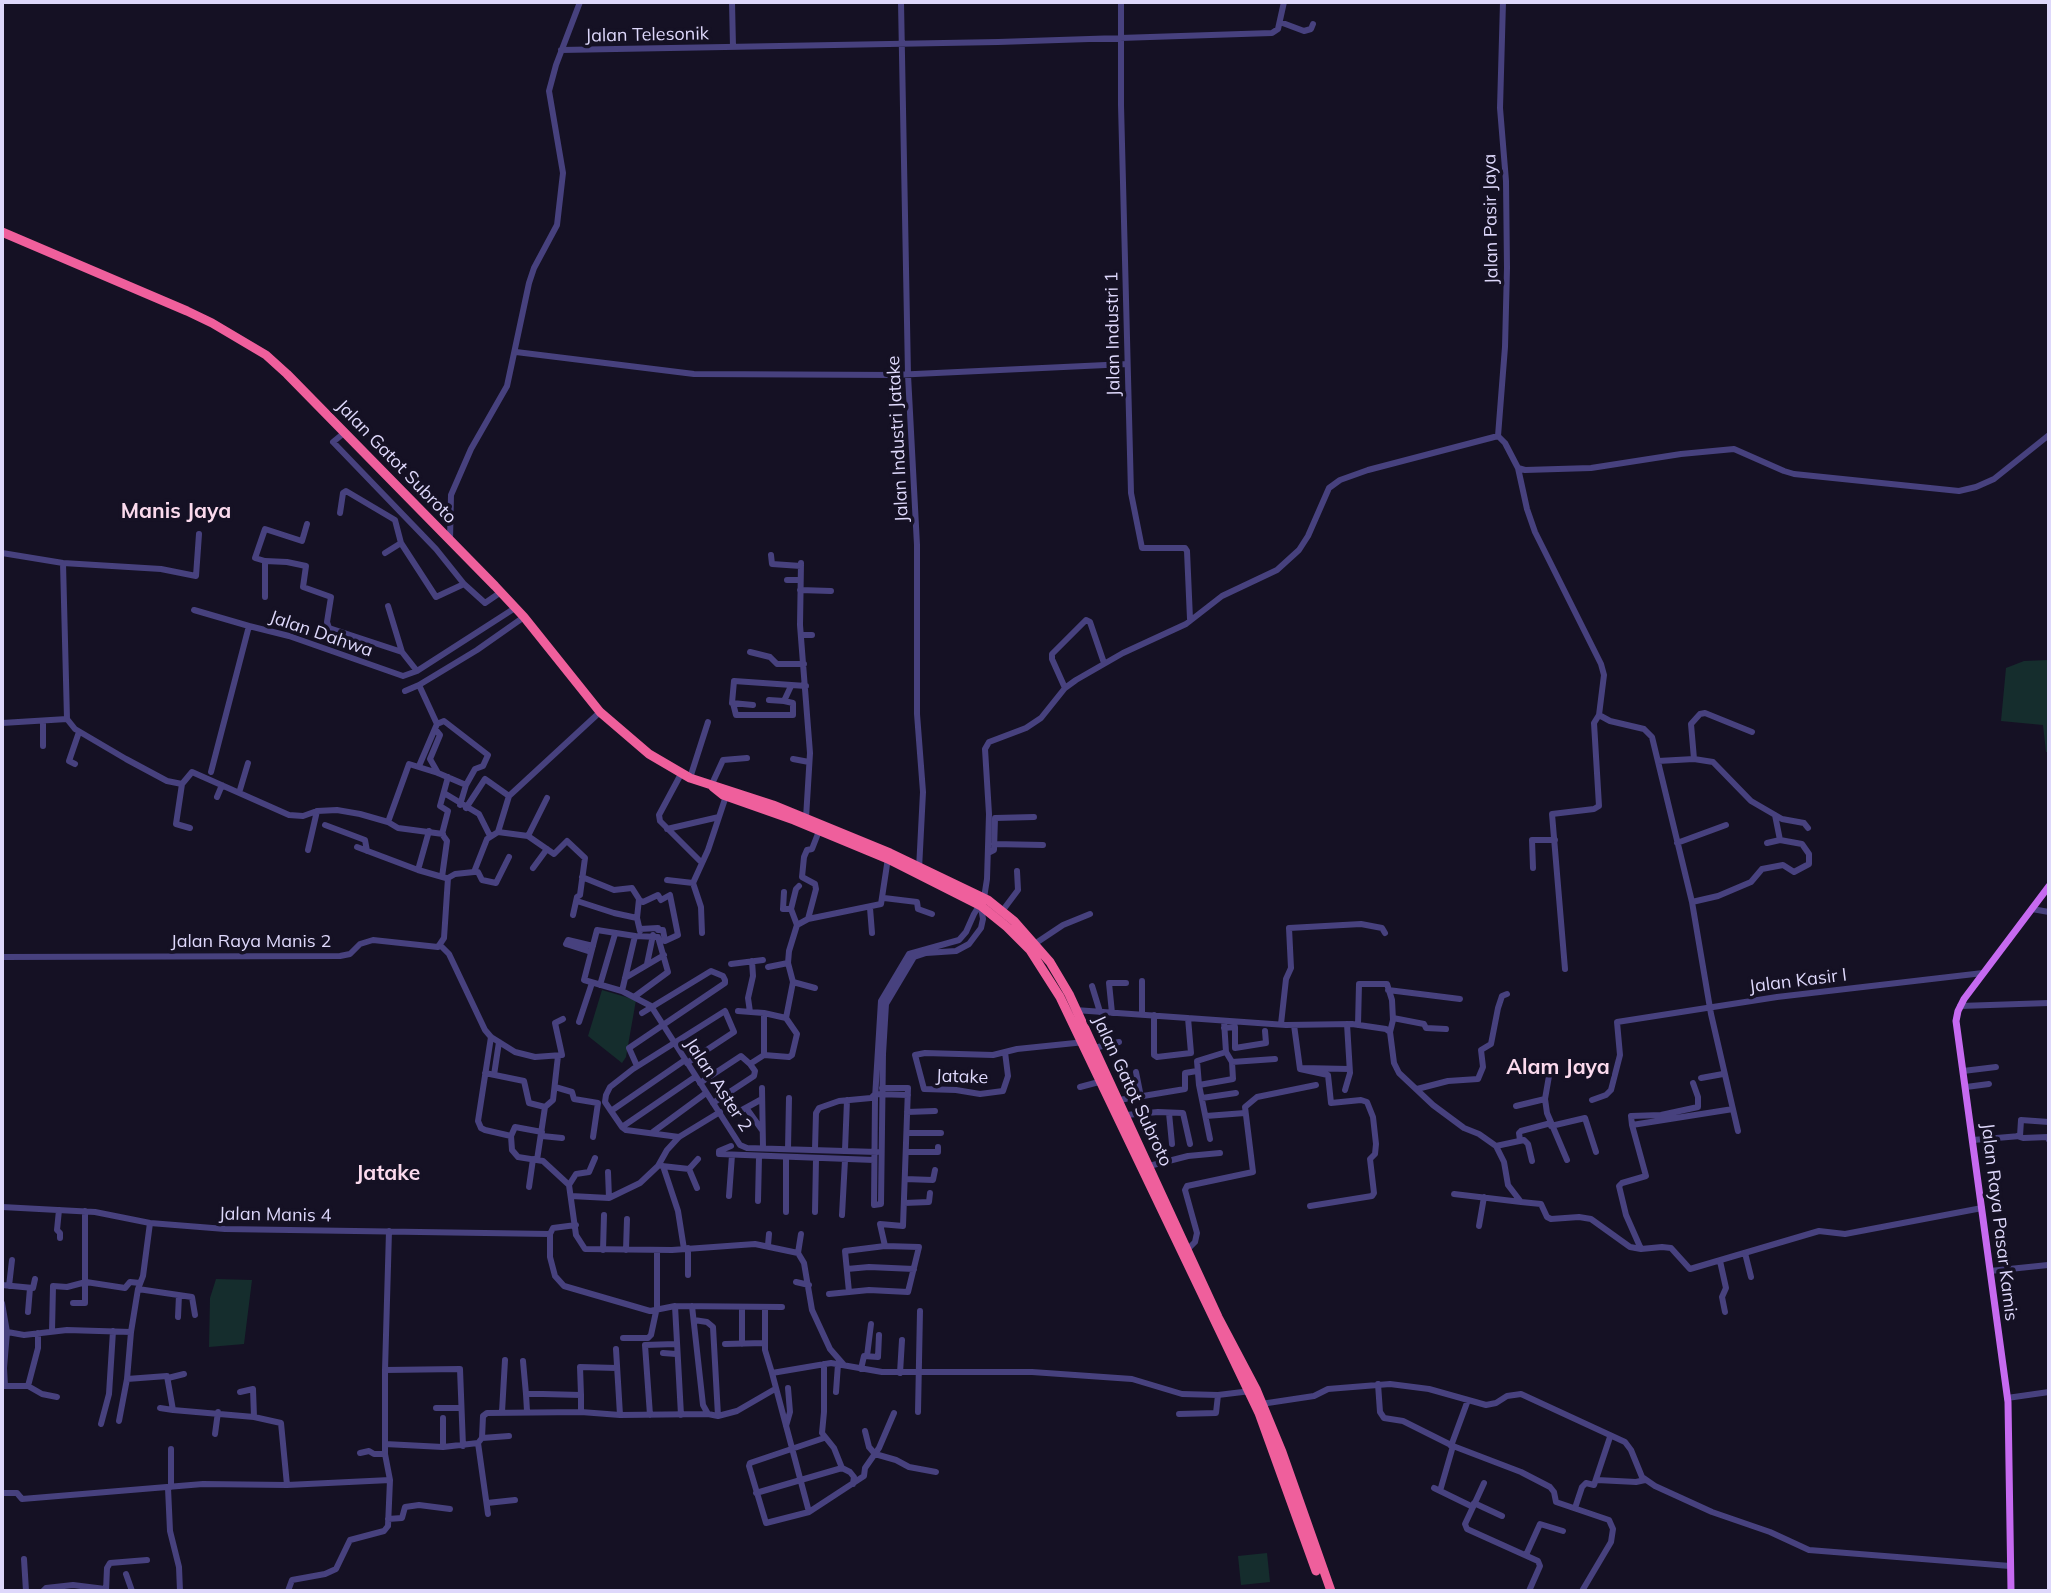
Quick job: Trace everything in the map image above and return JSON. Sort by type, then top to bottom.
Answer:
[{"type":"highway","name":"Jalan Gatot Subroto","points":[[2,232],[157,298],[266,355],[501,592],[600,712],[636,746],[686,776],[806,818],[982,902],[1030,950],[1071,1010]]},
{"type":"highway","name":"Jalan Gatot Subroto","points":[[712,786],[726,796],[889,856]]},
{"type":"highway","name":"Jalan Gatot Subroto","points":[[918,871],[930,880],[1003,910],[1050,962],[1071,1010],[1126,1115],[1186,1257]]},
{"type":"highway","name":"Jalan Gatot Subroto","points":[[1089,1044],[1099,1082],[1286,1462],[1331,1591]]},
{"type":"highway","name":"Jalan Gatot Subroto","points":[[1259,1405],[1325,1591]]},
{"type":"main road","points":[[1960,1006],[2049,886]]},
{"type":"main road","name":"Jalan Raya Pasar Kamis","points":[[1960,1006],[1956,1021],[2009,1419],[2011,1591]]},
{"type":"street","name":"Jalan Telesonik","points":[[453,543],[449,519],[452,489],[471,449],[503,396],[516,352],[527,290],[534,268],[555,231],[560,214],[563,173],[548,96],[561,50],[580,2]]},
{"type":"street","points":[[732,2],[733,47]]},
{"type":"street","name":"Jalan Industri Jatake","points":[[901,2],[908,375],[917,545],[918,714],[923,792],[918,871]]},
{"type":"street","name":"Jalan Industri 1","points":[[1121,2],[1131,493],[1144,550],[1185,548],[1187,551],[1190,619]]},
{"type":"street","points":[[1284,2],[1280,22],[1304,32],[1311,29],[1313,24]]},
{"type":"street","name":"Jalan Pasir Jaya","points":[[1498,436],[1505,347],[1507,268],[1506,181],[1500,108],[1503,2]]},
{"type":"street","name":"Jalan Telesonik","points":[[561,50],[1121,39],[1272,33],[1276,32],[1280,22]]},
{"type":"street","points":[[516,352],[694,374],[908,375],[1127,364]]},
{"type":"street","points":[[344,433],[333,443],[441,555],[464,584],[485,603],[501,592]]},
{"type":"street","points":[[1518,468],[1600,468],[1728,449],[1744,452],[1794,474],[1959,491],[1994,479],[2049,435]]},
{"type":"street","points":[[883,1003],[914,957],[966,947],[981,928],[988,853],[987,745],[998,737],[1026,728],[1041,718],[1065,688],[1104,663],[1179,628],[1222,596],[1285,564],[1308,536],[1329,488],[1340,480],[1368,470],[1498,436],[1505,443],[1518,468],[1535,532],[1601,664],[1604,686],[1599,715],[1594,723],[1599,806],[1594,810],[1552,814],[1565,969]]},
{"type":"street","points":[[340,513],[343,493],[346,491],[395,520],[401,543],[436,597],[464,584]]},
{"type":"street","points":[[307,523],[302,541],[265,529],[255,558],[307,566],[303,587],[331,597],[327,622],[332,630],[401,652]]},
{"type":"street","points":[[2,554],[63,563],[161,569],[196,576],[200,534]]},
{"type":"street","points":[[384,553],[401,543]]},
{"type":"street","points":[[441,555],[453,543]]},
{"type":"street","points":[[771,555],[772,564],[801,565],[801,635],[810,762],[806,818]]},
{"type":"street","points":[[265,561],[265,597]]},
{"type":"street","points":[[63,563],[67,719],[79,732],[126,759],[167,781],[183,784]]},
{"type":"street","points":[[787,580],[800,580]]},
{"type":"street","points":[[800,590],[831,592]]},
{"type":"street","points":[[388,606],[401,652],[417,671],[515,608]]},
{"type":"street","points":[[194,610],[249,625]]},
{"type":"street","points":[[405,691],[477,650],[524,617]]},
{"type":"street","points":[[1065,688],[1052,654],[1086,620],[1090,622],[1104,663]]},
{"type":"street","name":"Jalan Dahwa","points":[[211,772],[249,625],[289,636],[403,676],[417,671]]},
{"type":"street","points":[[801,635],[812,635]]},
{"type":"street","points":[[750,652],[770,657],[777,664],[804,664]]},
{"type":"street","points":[[769,701],[793,703],[793,715],[736,715],[731,701],[735,681],[806,686]]},
{"type":"street","points":[[419,685],[440,735],[430,759],[438,773]]},
{"type":"street","points":[[784,701],[790,686]]},
{"type":"street","points":[[733,703],[753,705]]},
{"type":"street","points":[[498,832],[509,796],[600,712]]},
{"type":"street","points":[[1694,759],[1691,724],[1700,714],[1705,713],[1752,732]]},
{"type":"street","points":[[1599,715],[1610,721],[1647,731],[1651,737],[1692,902],[1723,1074],[1738,1131]]},
{"type":"street","points":[[2,723],[67,719]]},
{"type":"street","points":[[43,720],[43,746]]},
{"type":"street","points":[[419,766],[436,727],[444,721],[488,755],[483,766],[477,767],[466,785],[463,806]]},
{"type":"street","points":[[699,869],[660,822],[659,815],[686,776],[708,722]]},
{"type":"street","points":[[75,764],[69,761],[79,732]]},
{"type":"street","points":[[712,786],[723,760],[747,758]]},
{"type":"street","points":[[793,759],[810,762]]},
{"type":"street","points":[[1658,761],[1694,759],[1713,762],[1746,798],[1782,819],[1804,823],[1808,828]]},
{"type":"street","points":[[239,793],[248,763]]},
{"type":"street","points":[[388,822],[401,793],[407,766],[419,766],[466,785]]},
{"type":"street","points":[[190,828],[177,824],[183,784],[192,772],[289,816],[303,816],[317,811],[345,811],[388,822],[398,828],[443,834]]},
{"type":"street","points":[[448,777],[440,806],[448,811],[443,834],[447,841],[444,938],[440,945],[449,954],[485,1030],[491,1037],[519,1054],[535,1057],[558,1056]]},
{"type":"street","points":[[463,806],[485,779],[509,796]]},
{"type":"street","points":[[217,797],[222,785]]},
{"type":"street","points":[[444,793],[481,817],[490,836]]},
{"type":"street","points":[[702,933],[701,907],[693,883],[726,796]]},
{"type":"street","points":[[528,836],[547,798]]},
{"type":"street","points":[[308,850],[317,811]]},
{"type":"street","points":[[1775,815],[1780,840]]},
{"type":"street","points":[[667,829],[719,817]]},
{"type":"street","points":[[988,853],[994,850],[996,817],[1034,817]]},
{"type":"street","points":[[325,825],[365,840],[367,851]]},
{"type":"street","points":[[1677,844],[1726,825]]},
{"type":"street","points":[[418,870],[429,831]]},
{"type":"street","points":[[808,919],[816,889],[815,884],[802,877],[804,857],[807,850],[812,849],[819,831]]},
{"type":"street","points":[[474,872],[483,846],[490,836],[498,832],[528,836],[554,854],[568,841],[585,858],[580,895],[573,915]]},
{"type":"street","points":[[1533,868],[1532,840],[1555,840]]},
{"type":"street","points":[[1692,902],[1718,896],[1751,882],[1762,869],[1783,865],[1794,872],[1810,864],[1809,854],[1802,844],[1780,840],[1767,843]]},
{"type":"street","points":[[994,844],[1043,845]]},
{"type":"street","points":[[357,847],[445,877],[474,872],[479,873],[482,880],[496,883],[509,857]]},
{"type":"street","points":[[533,868],[547,849]]},
{"type":"street","points":[[797,925],[808,919],[882,904],[889,856]]},
{"type":"street","points":[[1003,910],[1018,890],[1017,872]]},
{"type":"street","points":[[582,877],[614,890],[632,888],[639,900],[638,932],[622,991]]},
{"type":"street","points":[[667,880],[693,883]]},
{"type":"street","points":[[786,1018],[793,982],[788,963],[797,925],[791,909],[799,886]]},
{"type":"street","points":[[784,892],[783,909],[791,909]]},
{"type":"street","points":[[639,900],[643,902],[658,895],[661,900],[670,895],[678,935],[665,941],[663,930],[658,928],[615,934],[597,930],[584,981],[622,991],[651,1006]]},
{"type":"street","points":[[884,898],[917,902],[918,909],[932,914]]},
{"type":"street","points":[[577,901],[637,918]]},
{"type":"street","points":[[877,1155],[880,1205],[873,1204],[883,1003],[909,954],[959,940],[982,902]]},
{"type":"street","points":[[870,908],[872,933]]},
{"type":"street","points":[[2032,909],[2049,912]]},
{"type":"street","points":[[1035,943],[1063,925],[1090,914]]},
{"type":"street","points":[[971,922],[981,928]]},
{"type":"street","points":[[1281,1024],[1286,979],[1291,968],[1289,928],[1362,923],[1382,928],[1385,933]]},
{"type":"street","points":[[634,997],[668,972],[658,937],[638,932]]},
{"type":"street","points":[[579,1022],[615,934]]},
{"type":"street","points":[[647,965],[653,935]]},
{"type":"street","name":"Jalan Raya Manis 2","points":[[2,957],[340,956],[350,954],[360,944],[373,940],[440,945]]},
{"type":"street","points":[[625,978],[664,955]]},
{"type":"street","points":[[731,964],[763,960]]},
{"type":"street","points":[[750,1012],[748,998],[753,976],[752,961]]},
{"type":"street","points":[[768,967],[788,963]]},
{"type":"street","points":[[637,1066],[629,1048],[724,983],[723,976],[711,971],[642,1013]]},
{"type":"street","name":"Jalan Kasir I","points":[[1592,1100],[1611,1090],[1620,1055],[1617,1022],[1710,1007],[1983,973]]},
{"type":"street","points":[[1142,1014],[1143,981]]},
{"type":"street","points":[[793,982],[815,988]]},
{"type":"street","points":[[1112,1013],[1109,983],[1126,984]]},
{"type":"street","points":[[1358,1025],[1359,984],[1387,984],[1392,1000],[1393,1018],[1390,1032],[1396,1069],[1433,1105],[1464,1129],[1479,1134],[1496,1146],[1504,1162],[1508,1185],[1521,1202]]},
{"type":"street","points":[[1092,986],[1100,1012]]},
{"type":"street","points":[[1388,990],[1460,999]]},
{"type":"street","points":[[1417,1089],[1455,1080],[1478,1079],[1483,1067],[1481,1050],[1491,1044],[1498,1008],[1502,996],[1507,994]]},
{"type":"street","points":[[1960,1006],[2049,1003]]},
{"type":"street","name":"Jalan Aster 2","points":[[651,1006],[740,1145],[747,1148],[845,1150],[877,1155]]},
{"type":"street","points":[[1071,1010],[1188,1018],[1235,1027],[1232,1079],[1199,1085]]},
{"type":"street","points":[[612,1110],[733,1034],[724,1011],[637,1066],[610,1087],[605,1098],[621,1127],[626,1130],[679,1137]]},
{"type":"street","points":[[738,1011],[786,1018],[797,1034],[792,1055],[789,1057],[764,1055],[750,1064]]},
{"type":"street","points":[[764,1013],[764,1055]]},
{"type":"street","points":[[1154,1015],[1154,1055],[1157,1057],[1191,1053],[1188,1018]]},
{"type":"street","points":[[1393,1018],[1424,1024],[1426,1028],[1446,1028]]},
{"type":"street","points":[[529,1187],[542,1134],[545,1107],[552,1102],[558,1056],[562,1052],[555,1023],[563,1019]]},
{"type":"street","points":[[1224,1025],[1347,1024],[1386,1029],[1390,1032]]},
{"type":"street","points":[[1345,1090],[1346,1079],[1350,1075],[1347,1024]]},
{"type":"street","points":[[1224,1025],[1226,1052],[1234,1062]]},
{"type":"street","points":[[1294,1025],[1298,1068]]},
{"type":"street","points":[[1234,1048],[1266,1043],[1265,1031]]},
{"type":"street","points":[[491,1037],[478,1112],[479,1125],[485,1130],[511,1136]]},
{"type":"street","points":[[494,1075],[499,1042]]},
{"type":"street","points":[[1005,1052],[1119,1042]]},
{"type":"street","name":"Jatake","points":[[1005,1052],[1007,1076],[1003,1091],[980,1094],[953,1089],[924,1089],[915,1055],[993,1055],[1005,1052]]},
{"type":"street","points":[[1210,1139],[1199,1085],[1198,1060],[1226,1052]]},
{"type":"street","points":[[621,1127],[741,1055],[755,1071],[754,1076],[713,1103]]},
{"type":"street","points":[[1234,1062],[1275,1059]]},
{"type":"street","points":[[1963,1070],[1996,1067]]},
{"type":"street","points":[[1298,1068],[1349,1069]]},
{"type":"street","points":[[1298,1068],[1301,1071],[1328,1075],[1331,1102],[1367,1102],[1373,1117],[1376,1144],[1370,1164],[1374,1193],[1372,1196],[1310,1206]]},
{"type":"street","points":[[1119,1100],[1186,1088],[1185,1073],[1197,1071]]},
{"type":"street","points":[[1134,1099],[1135,1094],[1140,1092],[1136,1072]]},
{"type":"street","points":[[485,1073],[524,1081],[529,1103],[545,1107]]},
{"type":"street","points":[[1701,1078],[1723,1074]]},
{"type":"street","points":[[1549,1076],[1545,1099],[1551,1125],[1567,1160]]},
{"type":"street","points":[[1080,1087],[1099,1082]]},
{"type":"street","points":[[1641,1249],[1626,1215],[1619,1186],[1646,1176],[1630,1116],[1661,1115],[1698,1107],[1693,1083]]},
{"type":"street","points":[[1966,1087],[1989,1084]]},
{"type":"street","points":[[1186,1257],[1197,1233],[1185,1190],[1187,1186],[1253,1172],[1245,1107],[1254,1098],[1316,1085]]},
{"type":"street","points":[[555,1087],[572,1092],[574,1099],[598,1103],[593,1137]]},
{"type":"street","points":[[762,1088],[763,1148]]},
{"type":"street","points":[[815,1149],[817,1110],[847,1100],[908,1088],[903,1226],[880,1224],[885,1246]]},
{"type":"street","points":[[653,1132],[706,1093]]},
{"type":"street","points":[[1202,1098],[1237,1093]]},
{"type":"street","points":[[788,1149],[789,1098]]},
{"type":"street","points":[[762,1099],[745,1110],[762,1130]]},
{"type":"street","points":[[1516,1106],[1545,1099]]},
{"type":"street","points":[[845,1150],[847,1100]]},
{"type":"street","points":[[1632,1125],[1733,1109]]},
{"type":"street","points":[[906,1112],[935,1111]]},
{"type":"street","points":[[571,1196],[609,1198],[646,1180],[661,1166],[667,1150],[679,1137],[720,1112]]},
{"type":"street","points":[[1169,1113],[1172,1143]]},
{"type":"street","points":[[1206,1116],[1245,1113]]},
{"type":"street","points":[[1126,1115],[1184,1114],[1190,1144]]},
{"type":"street","points":[[1520,1140],[1521,1131],[1580,1117],[1586,1118],[1596,1152]]},
{"type":"street","points":[[1973,1141],[2020,1136],[2021,1120],[2049,1122]]},
{"type":"street","points":[[562,1139],[518,1126],[511,1136],[514,1154],[542,1161],[569,1185],[577,1238],[585,1249],[657,1250],[736,1244],[768,1245],[798,1253]]},
{"type":"street","points":[[906,1133],[942,1133]]},
{"type":"street","points":[[1973,1141],[2015,1136],[2049,1138]]},
{"type":"street","points":[[1496,1146],[1520,1140],[1527,1141],[1532,1161]]},
{"type":"street","points":[[731,1146],[719,1152],[720,1155],[845,1160],[877,1155]]},
{"type":"street","points":[[905,1152],[938,1152],[938,1147]]},
{"type":"street","points":[[1149,1166],[1188,1156],[1220,1153]]},
{"type":"street","points":[[729,1196],[732,1155]]},
{"type":"street","points":[[758,1201],[759,1157]]},
{"type":"street","points":[[569,1185],[576,1174],[587,1173],[595,1158]]},
{"type":"street","points":[[786,1158],[786,1212]]},
{"type":"street","points":[[689,1169],[698,1159]]},
{"type":"street","points":[[815,1212],[816,1159]]},
{"type":"street","points":[[842,1215],[845,1160]]},
{"type":"street","points":[[661,1166],[689,1169]]},
{"type":"street","points":[[661,1166],[678,1211],[688,1259],[688,1275]]},
{"type":"street","points":[[689,1169],[697,1188]]},
{"type":"street","points":[[905,1179],[933,1180],[934,1170]]},
{"type":"street","points":[[607,1172],[609,1198]]},
{"type":"street","points":[[904,1203],[929,1202],[930,1193]]},
{"type":"street","points":[[1454,1194],[1541,1203],[1547,1217],[1591,1219],[1630,1247],[1671,1248],[1690,1269],[1819,1231],[1845,1234],[1983,1208]]},
{"type":"street","points":[[1479,1226],[1484,1197]]},
{"type":"street","name":"Jalan Manis 4","points":[[2,1207],[59,1214],[85,1211],[150,1223],[225,1229],[550,1234]]},
{"type":"street","points":[[73,1303],[85,1303],[85,1211]]},
{"type":"street","points":[[59,1214],[57,1230],[60,1238]]},
{"type":"street","points":[[603,1250],[604,1215]]},
{"type":"street","points":[[626,1250],[627,1219]]},
{"type":"street","points":[[119,1421],[150,1223]]},
{"type":"street","points":[[576,1225],[553,1228],[550,1234],[550,1257],[555,1276],[561,1284],[647,1310],[657,1306],[782,1307]]},
{"type":"street","points":[[288,1591],[292,1580],[326,1574],[336,1569],[350,1540],[384,1531],[388,1518],[390,1480],[385,1454],[385,1370],[389,1231]]},
{"type":"street","points":[[768,1245],[769,1234]]},
{"type":"street","points":[[801,1234],[798,1253],[804,1263],[812,1311],[830,1349],[841,1364],[836,1392]]},
{"type":"street","points":[[829,1294],[849,1292],[869,1290],[908,1292],[919,1247],[885,1246],[845,1251],[849,1292]]},
{"type":"street","points":[[623,1338],[650,1337],[657,1306],[657,1250]]},
{"type":"street","points":[[1745,1253],[1751,1277]]},
{"type":"street","points":[[12,1260],[6,1285],[34,1288],[35,1279]]},
{"type":"street","points":[[1720,1261],[1726,1288],[1722,1297],[1725,1312]]},
{"type":"street","points":[[1990,1271],[2048,1265]]},
{"type":"street","points":[[847,1269],[914,1269]]},
{"type":"street","points":[[52,1331],[53,1286],[67,1287],[86,1282],[125,1288],[130,1282],[193,1297],[195,1315]]},
{"type":"street","points":[[796,1282],[809,1285]]},
{"type":"street","points":[[29,1312],[30,1288]]},
{"type":"street","points":[[178,1317],[179,1295]]},
{"type":"street","points":[[2,1303],[5,1386],[28,1385],[42,1394],[57,1397]]},
{"type":"street","points":[[675,1306],[681,1415]]},
{"type":"street","points":[[692,1307],[703,1405],[708,1414]]},
{"type":"street","points":[[742,1307],[742,1344]]},
{"type":"street","points":[[765,1307],[764,1343],[810,1513]]},
{"type":"street","points":[[918,1412],[920,1311]]},
{"type":"street","points":[[694,1320],[707,1322],[713,1327],[718,1416]]},
{"type":"street","points":[[867,1356],[871,1324]]},
{"type":"street","points":[[4,1332],[24,1335],[52,1331],[131,1332]]},
{"type":"street","points":[[101,1424],[109,1394],[113,1331]]},
{"type":"street","points":[[28,1385],[38,1348],[38,1333]]},
{"type":"street","points":[[861,1368],[863,1357],[878,1358],[879,1335]]},
{"type":"street","points":[[900,1373],[902,1339]]},
{"type":"street","points":[[725,1344],[764,1343]]},
{"type":"street","points":[[650,1415],[645,1345],[675,1344]]},
{"type":"street","points":[[616,1349],[620,1415]]},
{"type":"street","points":[[663,1353],[676,1354]]},
{"type":"street","points":[[502,1412],[505,1360]]},
{"type":"street","points":[[523,1361],[527,1411]]},
{"type":"street","points":[[772,1373],[824,1364],[841,1364],[900,1373],[1032,1372],[1132,1380],[1174,1392],[1218,1395],[1252,1391]]},
{"type":"street","points":[[824,1364],[822,1433],[834,1448],[842,1468],[854,1477],[853,1484]]},
{"type":"street","points":[[581,1412],[580,1367],[617,1368]]},
{"type":"street","points":[[385,1370],[460,1369],[463,1446]]},
{"type":"street","points":[[127,1379],[164,1375],[168,1378],[184,1374]]},
{"type":"street","points":[[168,1378],[173,1410]]},
{"type":"street","points":[[1378,1384],[1382,1417],[1403,1421],[1452,1446],[1521,1472],[1550,1487],[1555,1492],[1556,1502],[1606,1518],[1613,1529],[1608,1548],[1582,1591]]},
{"type":"street","points":[[1259,1405],[1314,1396],[1328,1389],[1378,1384],[1415,1386],[1490,1405],[1507,1396],[1521,1394],[1628,1446],[1645,1480],[1681,1499],[1770,1532],[1808,1550],[2010,1566]]},
{"type":"street","points":[[785,1428],[790,1415],[788,1388]]},
{"type":"street","points":[[240,1392],[253,1389],[254,1417]]},
{"type":"street","points":[[488,1514],[480,1441],[483,1416],[527,1411],[718,1416],[737,1411],[775,1389]]},
{"type":"street","points":[[2007,1398],[2049,1392]]},
{"type":"street","points":[[526,1394],[581,1395]]},
{"type":"street","points":[[1178,1413],[1216,1413],[1218,1395]]},
{"type":"street","points":[[1468,1400],[1437,1490],[1502,1516]]},
{"type":"street","points":[[160,1408],[218,1412],[281,1423],[287,1485]]},
{"type":"street","points":[[436,1408],[461,1408]]},
{"type":"street","points":[[215,1434],[218,1412]]},
{"type":"street","points":[[824,1438],[750,1463],[766,1523],[810,1513],[864,1476],[864,1468],[875,1454],[894,1413]]},
{"type":"street","points":[[443,1418],[443,1447]]},
{"type":"street","points":[[865,1431],[869,1447],[875,1454],[915,1469],[936,1472]]},
{"type":"street","points":[[385,1444],[463,1446],[509,1436]]},
{"type":"street","points":[[1575,1508],[1582,1487],[1586,1483],[1594,1485],[1597,1480],[1610,1437]]},
{"type":"street","points":[[171,1449],[170,1531],[179,1567],[180,1591]]},
{"type":"street","points":[[360,1453],[369,1451],[385,1454]]},
{"type":"street","points":[[756,1493],[842,1468]]},
{"type":"street","points":[[2,1493],[17,1493],[24,1499],[203,1484],[287,1485],[390,1480]]},
{"type":"street","points":[[1597,1480],[1645,1480]]},
{"type":"street","points":[[1484,1483],[1465,1524],[1467,1529],[1537,1560],[1540,1565],[1529,1591]]},
{"type":"street","points":[[486,1503],[515,1500]]},
{"type":"street","points":[[388,1518],[402,1518],[405,1507],[419,1505],[450,1509]]},
{"type":"street","points":[[1526,1555],[1540,1524],[1563,1531]]},
{"type":"street","points":[[167,1557],[176,1556]]},
{"type":"street","points":[[24,1559],[26,1591]]},
{"type":"street","points":[[43,1591],[46,1588],[73,1585],[106,1590],[107,1568],[110,1563],[146,1560]]},
{"type":"street","points":[[125,1574],[132,1591]]},
{"type":"green space","points":[[2049,660],[2049,752],[2046,752],[2043,725],[2001,721],[2006,668],[2024,661]]},
{"type":"green space","points":[[602,990],[636,1000],[626,1057],[622,1063],[588,1036]]},
{"type":"green space","points":[[216,1279],[252,1280],[244,1344],[209,1347],[210,1298]]},
{"type":"green space","points":[[1267,1553],[1270,1582],[1241,1585],[1238,1556]]},
{"type":"district","name":"Manis Jaya","points":[[176,512]]},
{"type":"district","name":"Alam Jaya","points":[[1558,1068]]},
{"type":"district","name":"Jatake","points":[[388,1174]]}]
